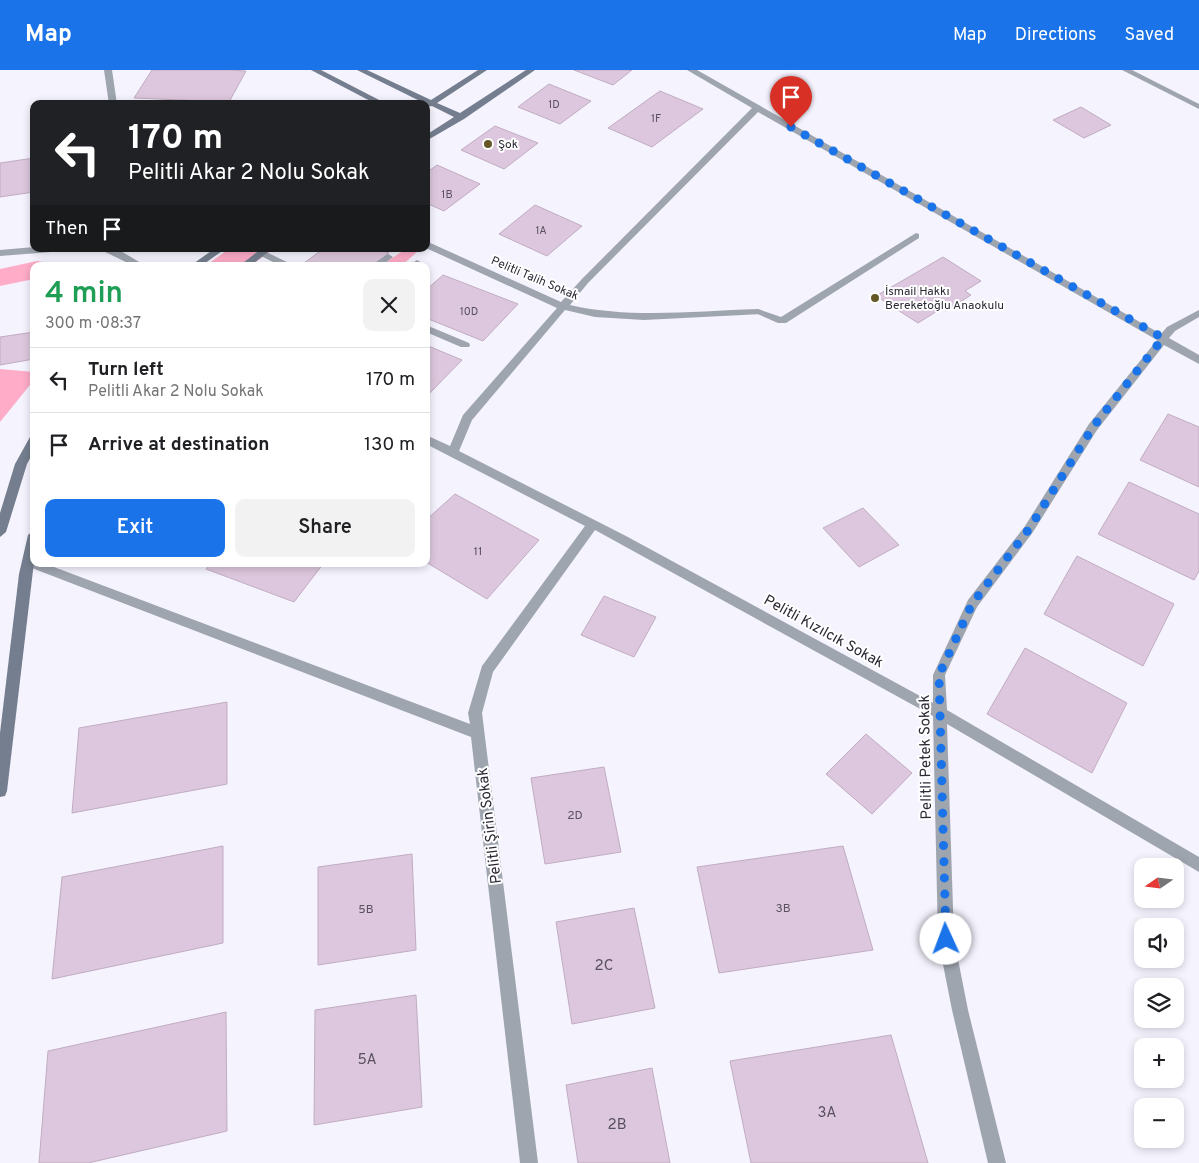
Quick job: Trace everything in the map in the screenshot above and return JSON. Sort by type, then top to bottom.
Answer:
[{"type":"main road","points":[[315,70],[375,100]]},
{"type":"main road","points":[[361,70],[419,100]]},
{"type":"main road","points":[[430,104],[483,70]]},
{"type":"main road","points":[[430,136],[531,70]]},
{"type":"main road","points":[[430,105],[461,117]]},
{"type":"main road","points":[[430,129],[437,132]]},
{"type":"main road","points":[[201,262],[216,252]]},
{"type":"main road","points":[[249,262],[263,252]]},
{"type":"main road","points":[[0,532],[21,464],[30,447]]},
{"type":"main road","points":[[0,791],[30,553]]},
{"type":"street","points":[[108,70],[112,100]]},
{"type":"street","points":[[691,70],[1199,360]]},
{"type":"street","points":[[1126,70],[1199,107]]},
{"type":"street","points":[[453,451],[467,418],[564,307],[585,280],[757,108]]},
{"type":"street","name":"Pelitli Talih Sokak","points":[[430,246],[564,307],[595,314],[644,317],[758,312],[782,321],[916,236]]},
{"type":"street","points":[[0,253],[30,251]]},
{"type":"street","points":[[116,252],[134,262]]},
{"type":"street","points":[[266,252],[282,262]]},
{"type":"street","points":[[381,262],[388,257]]},
{"type":"street","name":"Pelitli Petek Sokak","points":[[997,1163],[960,1010],[946,939],[939,675],[972,604],[1029,529],[1093,427],[1170,329],[1199,313]]},
{"type":"street","points":[[430,330],[465,345]]},
{"type":"street","name":"Pelitli Kızılcık Sokak","points":[[430,441],[593,524],[940,713],[1199,866]]},
{"type":"street","name":"Pelitli Şirin Sokak","points":[[529,1163],[475,713],[487,670],[593,524]]},
{"type":"street","points":[[41,567],[478,733]]},
{"type":"shaded area","points":[[225,252],[270,252],[256,262],[211,262]]},
{"type":"shaded area","points":[[401,252],[417,252],[406,262],[386,262]]},
{"type":"shaded area","points":[[30,263],[30,280],[0,286],[0,269]]},
{"type":"shaded area","points":[[0,369],[30,372],[30,385],[0,422]]},
{"type":"building","points":[[152,70],[246,71],[230,100],[134,98]]},
{"type":"building","points":[[574,70],[632,70],[613,85]]},
{"type":"building","points":[[549,84],[591,101],[560,124],[518,107]]},
{"type":"building","points":[[660,91],[703,109],[652,147],[608,128]]},
{"type":"building","points":[[1081,107],[1111,125],[1084,138],[1053,120]]},
{"type":"building","points":[[495,126],[538,143],[504,169],[461,150]]},
{"type":"building","points":[[30,159],[30,193],[0,197],[0,163]]},
{"type":"building","points":[[437,165],[480,184],[444,211],[430,205],[430,170]]},
{"type":"building","points":[[535,205],[582,226],[547,256],[499,234]]},
{"type":"building","points":[[319,252],[389,253],[377,262],[305,262]]},
{"type":"building","points":[[943,257],[981,281],[965,291],[971,295],[946,311],[942,308],[918,323],[876,296]]},
{"type":"building","points":[[443,275],[518,304],[483,341],[430,320],[430,286]]},
{"type":"building","points":[[30,333],[30,360],[0,365],[0,337]]},
{"type":"building","points":[[430,347],[462,360],[430,393]]},
{"type":"building","points":[[1168,414],[1199,427],[1199,487],[1140,460]]},
{"type":"building","points":[[1129,482],[1199,514],[1199,571],[1194,580],[1098,534]]},
{"type":"building","points":[[455,494],[539,540],[487,599],[430,564],[430,516]]},
{"type":"building","points":[[863,508],[899,545],[859,567],[823,528]]},
{"type":"building","points":[[1077,556],[1174,604],[1143,666],[1044,614]]},
{"type":"building","points":[[208,567],[321,567],[294,602],[206,569]]},
{"type":"building","points":[[604,596],[656,617],[634,657],[581,635]]},
{"type":"building","points":[[1025,648],[1127,703],[1092,773],[987,714]]},
{"type":"building","points":[[227,702],[227,784],[72,813],[79,728]]},
{"type":"building","points":[[866,734],[912,773],[872,814],[826,774]]},
{"type":"building","points":[[604,767],[621,852],[545,864],[531,778]]},
{"type":"building","points":[[223,846],[223,943],[52,979],[62,877]]},
{"type":"building","points":[[843,846],[873,950],[719,973],[697,867]]},
{"type":"building","points":[[412,854],[416,950],[318,965],[318,867]]},
{"type":"building","points":[[634,908],[655,1008],[572,1024],[556,922]]},
{"type":"building","points":[[416,995],[422,1107],[314,1125],[315,1010]]},
{"type":"building","points":[[226,1012],[227,1131],[88,1163],[39,1163],[48,1051]]},
{"type":"building","points":[[891,1035],[928,1163],[751,1163],[730,1061]]},
{"type":"building","points":[[652,1068],[670,1163],[578,1163],[566,1085]]},
{"type":"place","name":"Şok","points":[[488,144]]},
{"type":"place","name":"İsmail Hakkı Bereketoğlu Anaokulu","points":[[875,298]]},
{"type":"route","points":[[791,127],[1163,338],[1093,427],[1029,529],[972,604],[939,675],[946,939]]}]
